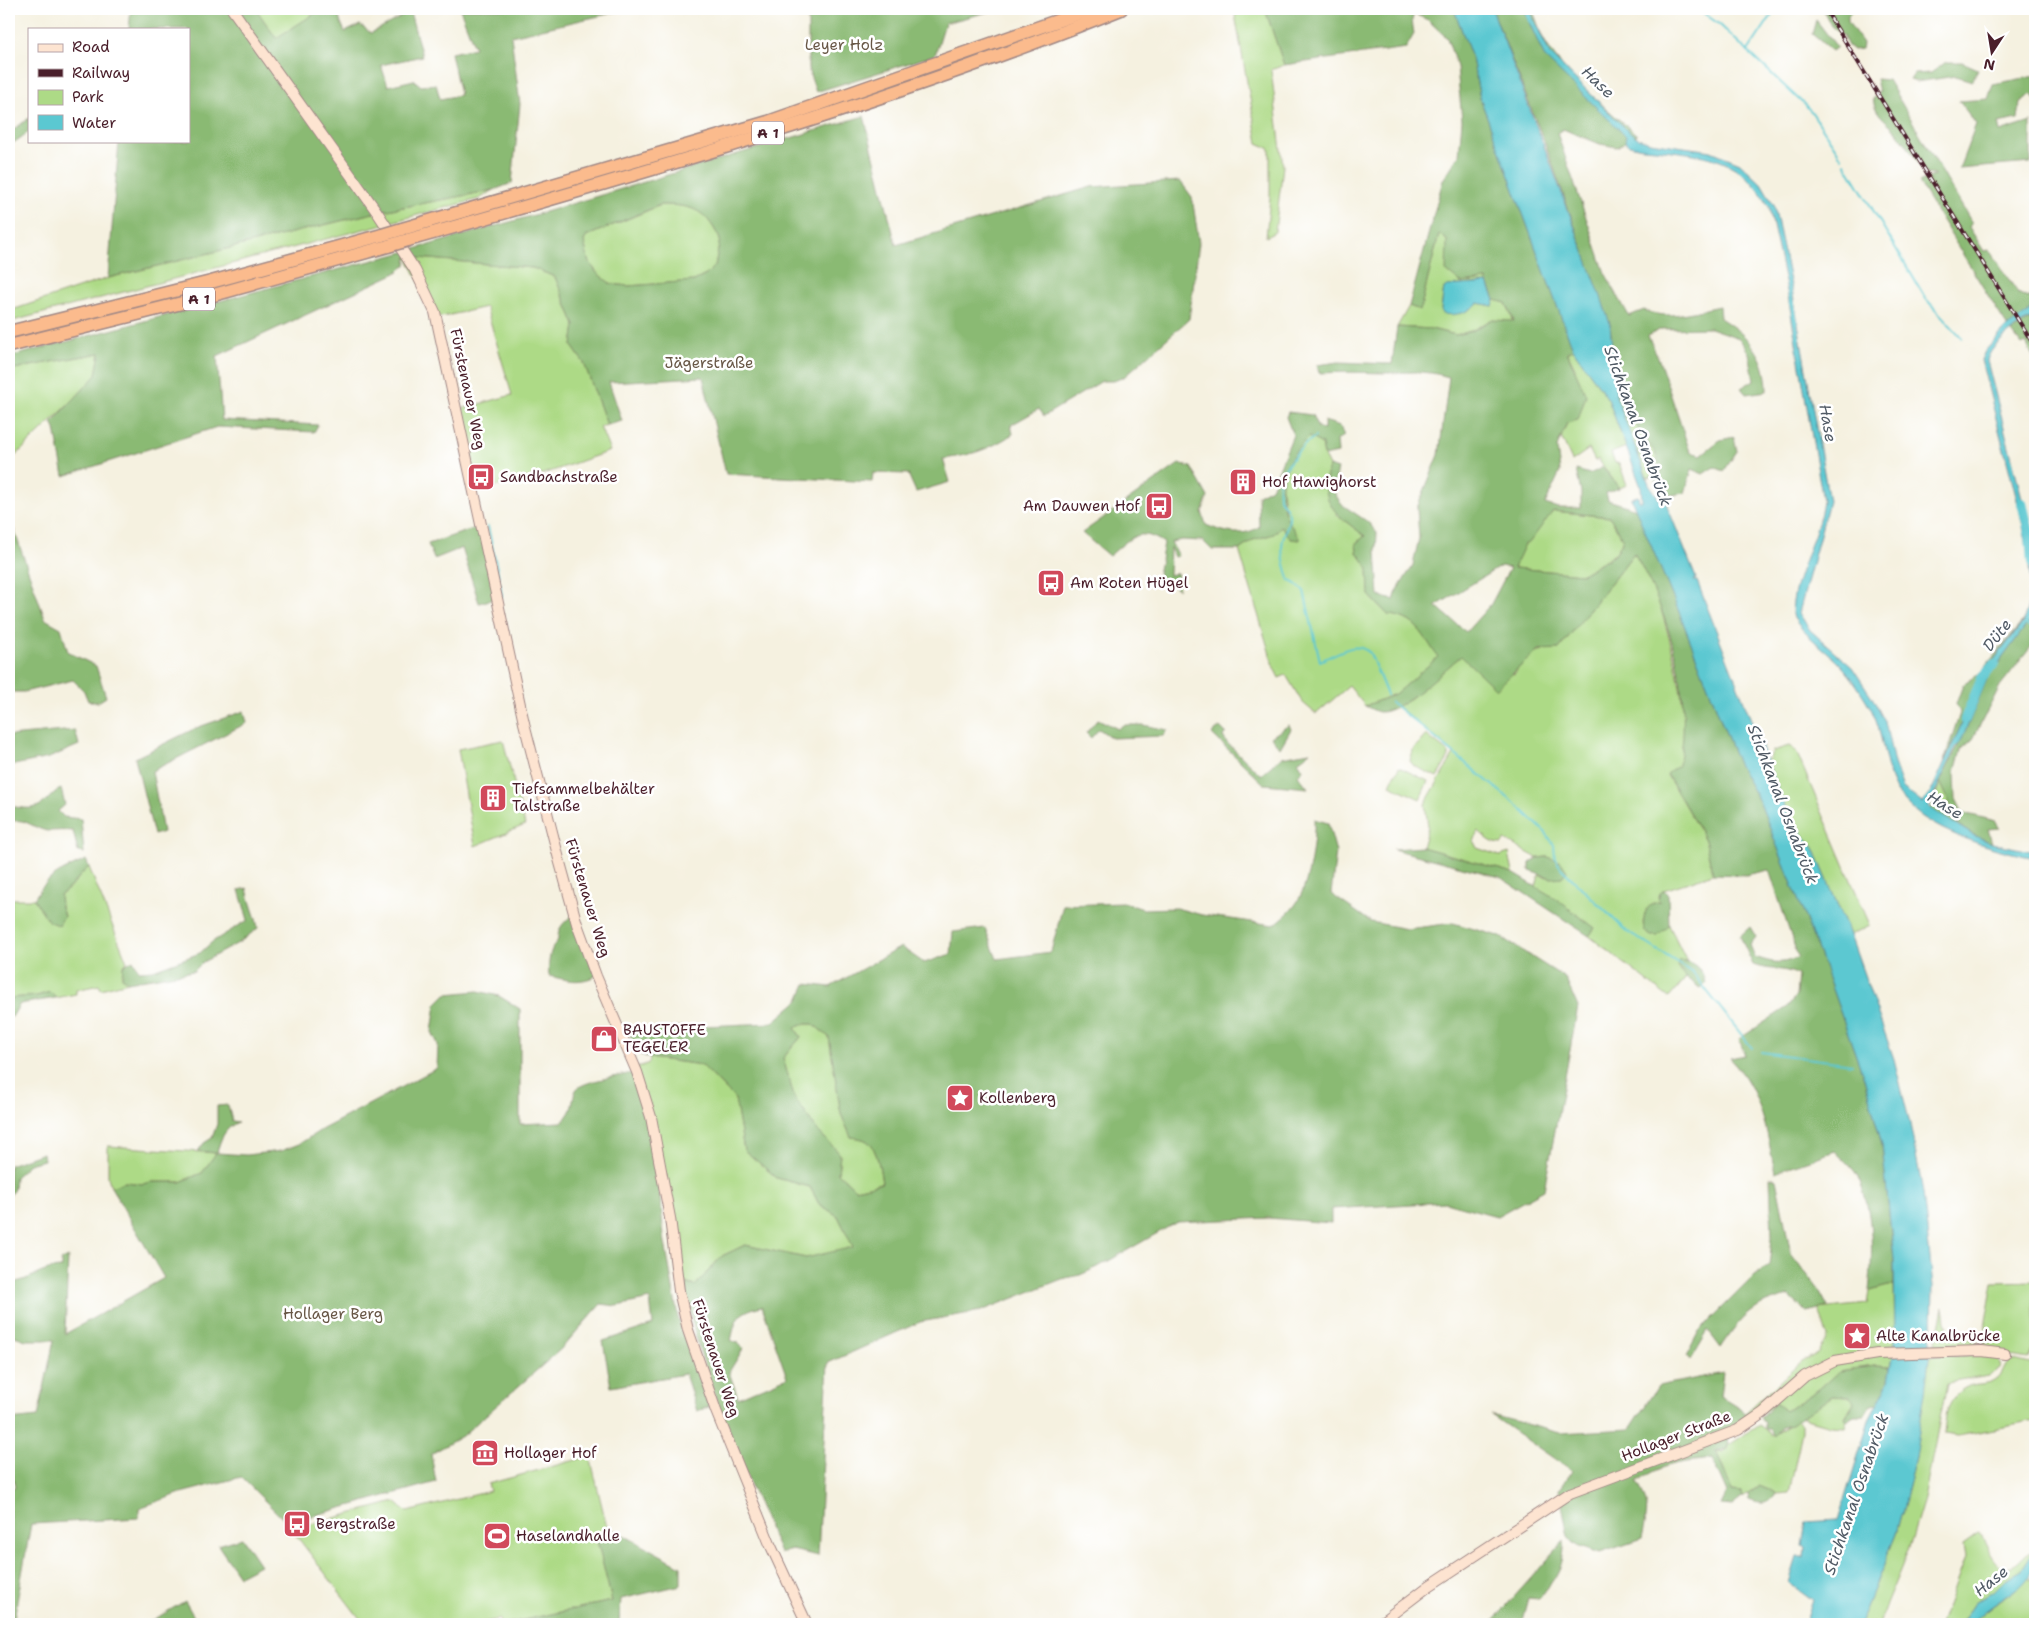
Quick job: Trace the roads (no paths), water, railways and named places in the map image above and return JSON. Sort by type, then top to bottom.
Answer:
[{"type":"highway","name":"A 1","points":[[9,346],[210,296],[768,122],[1091,9]]},
{"type":"highway","name":"A 1","points":[[405,235],[716,150],[957,71],[1121,9]]},
{"type":"highway","name":"A 1","points":[[9,332],[385,241]]},
{"type":"street","name":"Fürstenauer Weg","points":[[232,9],[377,212],[414,270],[435,312],[443,341],[524,722],[574,914],[596,976],[637,1072],[651,1117],[670,1218],[679,1291],[688,1330],[716,1411],[770,1544],[807,1624]]},
{"type":"street","name":"Hollager Straße","points":[[1379,1624],[1469,1558],[1570,1494],[1727,1435],[1751,1422],[1805,1376],[1835,1362],[1858,1356],[1941,1352],[1982,1351],[2005,1354]]},
{"type":"water","name":"Stichkanal Osnabrück","points":[[1454,9],[1492,9],[1610,324],[1616,396],[1649,484],[1660,500],[1666,503],[1696,578],[1694,581],[1697,581],[1789,817],[1814,848],[1850,935],[1894,1059],[1910,1124],[1923,1192],[1933,1286],[1932,1334],[1915,1458],[1896,1534],[1860,1624],[1804,1624],[1812,1600],[1789,1583],[1797,1557],[1804,1557],[1805,1548],[1802,1546],[1806,1522],[1838,1520],[1869,1420],[1889,1381],[1895,1343],[1894,1260],[1882,1145],[1865,1081],[1818,950],[1760,803],[1738,764],[1679,612],[1631,498],[1638,496],[1639,501],[1642,501],[1641,487],[1608,399],[1573,349],[1480,98],[1472,58]]},
{"type":"water","points":[[1523,9],[1529,9],[1550,54],[1627,130],[1638,138],[1650,142],[1711,151],[1740,163],[1761,183],[1774,205],[1793,295],[1829,501],[1799,613],[1810,630],[1852,667],[1872,697],[1885,722],[1894,763],[1903,788],[1922,803],[1931,792],[1982,679],[1990,665],[2022,624],[2032,594],[2026,541],[2019,508],[1981,360],[1985,351],[2007,327],[2028,313],[2035,299],[2035,316],[2000,342],[1989,355],[1987,361],[2021,494],[2033,563],[2035,599],[2028,623],[1987,679],[1961,742],[1955,748],[1929,806],[1973,835],[1992,843],[2035,852],[2035,858],[1996,849],[1952,834],[1914,811],[1900,796],[1891,779],[1879,729],[1866,700],[1852,678],[1840,664],[1804,631],[1792,615],[1796,586],[1816,530],[1823,501],[1788,296],[1769,207],[1759,190],[1735,168],[1721,162],[1691,154],[1639,147],[1625,142],[1626,136],[1545,58]]},
{"type":"water","points":[[1488,283],[1495,300],[1493,306],[1478,303],[1462,313],[1453,315],[1443,314],[1441,310],[1444,288],[1447,286]]},
{"type":"water","points":[[2035,1555],[2033,1567],[2028,1577],[2020,1586],[1989,1607],[1972,1624],[1961,1624],[1975,1603],[1993,1592],[2007,1578],[2021,1570],[2030,1556]]},
{"type":"waterway","points":[[1698,9],[1720,25],[1811,111],[1842,158]]},
{"type":"waterway","points":[[1748,51],[1776,9]]},
{"type":"waterway","points":[[1845,163],[1926,299],[1962,338]]},
{"type":"waterway","points":[[1315,437],[1293,457],[1279,483],[1279,499],[1285,506],[1289,517],[1282,548],[1289,579],[1304,591],[1320,661],[1352,648],[1364,649],[1370,653],[1387,695]]},
{"type":"waterway","name":"Düte","points":[[2022,503],[2030,535],[2032,563]]},
{"type":"waterway","points":[[488,527],[499,578]]},
{"type":"waterway","points":[[500,583],[502,597]]},
{"type":"waterway","points":[[2026,625],[2035,628]]},
{"type":"waterway","name":"Düte","points":[[1965,719],[1982,678],[1994,664]]},
{"type":"waterway","points":[[1391,702],[1518,806],[1546,833],[1554,845],[1555,858],[1561,868],[1624,929],[1692,972],[1752,1048]]},
{"type":"waterway","points":[[1761,1052],[1852,1064]]},
{"type":"railway","points":[[1825,9],[2035,347]]},
{"type":"place","name":"Sandbachstraße","points":[[481,477]]},
{"type":"place","name":"Hof Hawighorst","points":[[1243,482]]},
{"type":"place","name":"Am Dauwen Hof","points":[[1159,506]]},
{"type":"place","name":"Am Roten Hügel","points":[[1051,583]]},
{"type":"place","name":"Tiefsammelbehälter Talstraße","points":[[493,798]]},
{"type":"place","name":"BAUSTOFFE TEGELER","points":[[604,1039]]},
{"type":"place","name":"Kollenberg","points":[[960,1098]]},
{"type":"place","name":"Alte Kanalbrücke","points":[[1857,1336]]},
{"type":"place","name":"Hollager Hof","points":[[485,1453]]},
{"type":"place","name":"Bergstraße","points":[[297,1524]]},
{"type":"place","name":"Haselandhalle","points":[[497,1536]]},
{"type":"park label","name":"Leyer Holz","points":[[844,45]]},
{"type":"park label","name":"Jägerstraße","points":[[709,363]]},
{"type":"park label","name":"Hollager Berg","points":[[333,1314]]},
{"type":"water label","name":"Hase","points":[[1598,82]]},
{"type":"water label","name":"Hase","points":[[1828,423]]},
{"type":"water label","name":"Hase","points":[[1945,805]]},
{"type":"water label","name":"Hase","points":[[1991,1581]]}]
